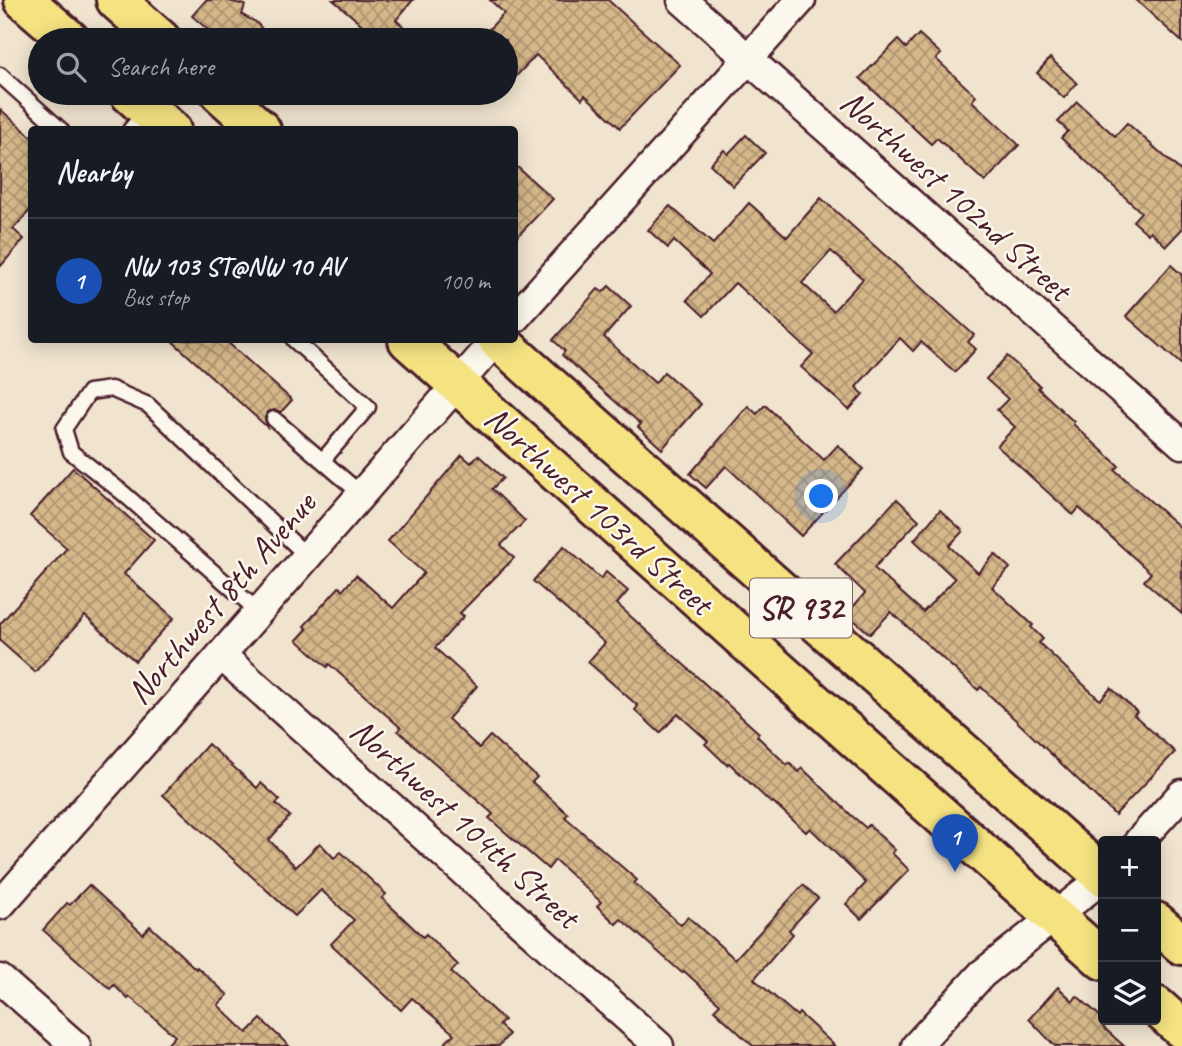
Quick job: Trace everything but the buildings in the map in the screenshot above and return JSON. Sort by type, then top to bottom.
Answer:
[{"type":"main road","points":[[24,0],[56,28]]},
{"type":"main road","points":[[116,0],[148,28]]},
{"type":"main road","points":[[233,105],[257,126]]},
{"type":"main road","name":"Northwest 103rd Street","points":[[411,343],[1098,956]]},
{"type":"main road","name":"Northwest 103rd Street","points":[[500,343],[1098,873]]},
{"type":"main road","points":[[1161,926],[1182,945]]},
{"type":"main road","points":[[1161,1010],[1182,1029]]},
{"type":"street","name":"Northwest 102nd Street","points":[[682,0],[1182,444]]},
{"type":"street","points":[[518,315],[801,0]]},
{"type":"street","name":"Northwest 8th Avenue","points":[[0,905],[494,343]]},
{"type":"street","name":"Northwest 104th Street","points":[[221,655],[659,1046]]},
{"type":"street","points":[[1144,836],[1182,794]]},
{"type":"street","points":[[916,1046],[982,974],[1098,881]]},
{"type":"street","points":[[0,979],[76,1046]]},
{"type":"lane","points":[[0,75],[28,100]]},
{"type":"lane","points":[[33,105],[57,126]]},
{"type":"lane","points":[[297,343],[368,407],[323,460]]},
{"type":"lane","points":[[259,612],[123,493],[71,452],[64,429],[89,392],[111,388],[148,405],[307,556]]},
{"type":"lane","points":[[274,419],[361,494]]},
{"type":"place","name":"NW 103 ST@NW 10 AV","points":[[955,872]]}]
